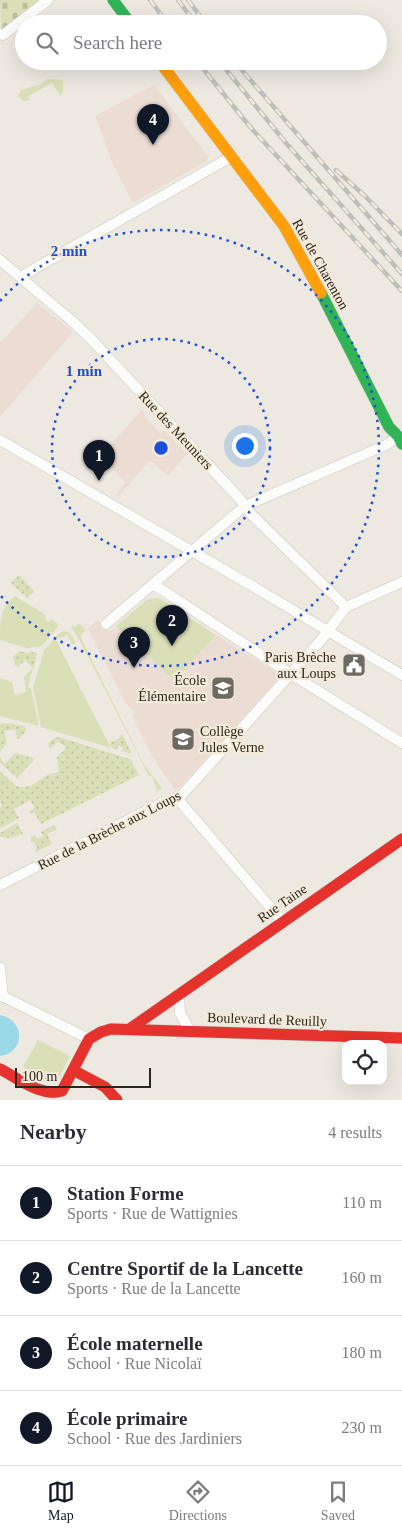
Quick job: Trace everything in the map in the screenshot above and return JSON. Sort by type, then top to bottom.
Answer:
[{"type":"main road","points":[[113,0],[124,15]]},
{"type":"main road","name":"Rue de Charenton","points":[[166,70],[284,226],[299,249],[389,427],[401,438]]},
{"type":"main road","name":"Rue Taine","points":[[131,1028],[282,921],[402,840]]},
{"type":"main road","name":"Boulevard de Reuilly","points":[[89,1039],[109,1029],[131,1028],[402,1038]]},
{"type":"main road","points":[[0,1069],[48,1096],[58,1094],[62,1091],[89,1039]]},
{"type":"main road","points":[[71,1074],[97,1093],[117,1100]]},
{"type":"street","points":[[29,15],[48,0]]},
{"type":"street","points":[[0,34],[3,35],[15,26]]},
{"type":"street","points":[[21,278],[231,157]]},
{"type":"street","name":"Rue des Meuniers","points":[[0,260],[72,321],[91,340],[240,499],[252,515],[346,607]]},
{"type":"street","points":[[0,274],[10,269]]},
{"type":"street","points":[[106,624],[245,506],[401,438]]},
{"type":"street","points":[[0,440],[402,675]]},
{"type":"street","points":[[346,607],[402,582]]},
{"type":"street","points":[[153,584],[287,678],[402,743]]},
{"type":"street","name":"Rue de la Brèche aux Loups","points":[[0,885],[182,795],[328,632],[346,607]]},
{"type":"street","points":[[176,798],[282,921]]},
{"type":"street","points":[[0,968],[1,996],[89,1039]]},
{"type":"street","points":[[179,993],[180,1013],[190,1031]]},
{"type":"shaded area","points":[[154,85],[208,157],[207,161],[133,203],[113,164],[95,116]]},
{"type":"shaded area","points":[[37,303],[73,332],[0,417],[0,343]]},
{"type":"shaded area","points":[[142,410],[146,414],[144,416],[160,433],[164,430],[187,454],[168,476],[150,460],[118,497],[116,495],[126,482],[99,457]]},
{"type":"shaded area","points":[[98,620],[109,632],[118,627],[174,679],[216,635],[279,674],[279,678],[180,787],[175,790],[153,758],[132,716],[135,712],[126,704],[88,629]]},
{"type":"green space","points":[[0,0],[42,0],[22,15],[15,15],[15,20],[1,31]]},
{"type":"green space","points":[[47,79],[62,80],[64,89],[60,96],[52,83],[28,96],[30,100],[23,101],[18,96],[21,90],[41,84]]},
{"type":"green space","points":[[19,575],[34,591],[27,598],[11,583]]},
{"type":"green space","points":[[15,596],[43,613],[46,616],[45,619],[49,622],[51,619],[59,625],[42,646],[27,648],[0,640],[2,615],[6,605]]},
{"type":"green space","points":[[159,598],[216,635],[174,680],[116,626],[148,599]]},
{"type":"green space","points":[[79,623],[86,630],[80,636],[143,763],[162,788],[157,791],[152,776],[149,776],[79,639],[71,627],[73,625],[75,627]]},
{"type":"green space","points":[[64,631],[70,633],[76,643],[73,645],[67,635],[56,640],[111,748],[41,727],[33,688],[44,650],[58,634]]},
{"type":"green space","points":[[19,651],[26,653],[37,652],[34,669],[25,660],[18,667],[15,665],[13,657]]},
{"type":"green space","points":[[33,668],[28,687],[31,688],[39,726],[0,716],[0,678],[12,682],[15,695],[26,692],[24,677]]},
{"type":"green space","points":[[9,723],[25,726],[26,731],[18,740],[15,729],[4,731],[7,743],[0,752],[0,724]]},
{"type":"green space","points":[[122,734],[131,752],[130,754],[122,751],[123,747],[118,746],[117,750],[112,748],[110,743],[120,738],[119,736]]},
{"type":"green space","points":[[59,737],[130,759],[139,775],[41,824],[34,812],[30,814],[29,812],[35,808],[30,800],[14,809],[19,818],[0,829],[0,807],[2,806],[0,801],[0,771],[16,786],[22,787],[31,786],[47,775],[59,772],[57,757],[66,748],[58,741],[50,749],[48,744],[54,738]]},
{"type":"green space","points":[[17,753],[35,759],[17,778],[0,762],[0,757],[3,763],[6,763]]},
{"type":"green space","points":[[17,823],[23,834],[9,838],[0,837],[0,833]]},
{"type":"green space","points":[[54,825],[57,829],[47,834],[52,844],[36,852],[37,848],[33,841],[31,842],[31,837],[35,835],[37,839],[43,837],[41,832]]},
{"type":"green space","points":[[38,1040],[70,1056],[56,1084],[23,1067]]},
{"type":"water","points":[[0,1015],[14,1023],[18,1029],[19,1036],[18,1043],[14,1049],[0,1056]]},
{"type":"railway","points":[[150,0],[161,15]]},
{"type":"railway","points":[[178,0],[189,15]]},
{"type":"railway","points":[[188,0],[199,15]]},
{"type":"railway","points":[[204,70],[251,128],[402,291]]},
{"type":"railway","points":[[226,70],[286,143],[402,274]]},
{"type":"railway","points":[[242,70],[402,255]]},
{"type":"railway","points":[[336,170],[365,196],[402,234]]},
{"type":"traffic: fast","points":[[113,0],[124,15]]},
{"type":"traffic: fast","points":[[321,293],[389,427],[398,436],[402,444]]},
{"type":"traffic: slow","points":[[166,70],[284,226],[321,293]]},
{"type":"traffic: jam","points":[[131,1028],[402,839]]},
{"type":"traffic: jam","points":[[0,1069],[37,1089],[54,1092],[62,1091],[89,1039],[111,1029],[402,1038]]},
{"type":"traffic: jam","points":[[73,1070],[105,1087],[117,1100]]},
{"type":"place","name":"École primaire","points":[[153,145]]},
{"type":"place","name":"Station Forme","points":[[99,481]]},
{"type":"place","name":"Centre Sportif de la Lancette","points":[[172,646]]},
{"type":"place","name":"Paris Brèche aux Loups","points":[[354,665]]},
{"type":"place","name":"École maternelle","points":[[134,668]]},
{"type":"place","name":"École Élémentaire","points":[[223,688]]},
{"type":"place","name":"Collège Jules Verne","points":[[183,739]]}]
